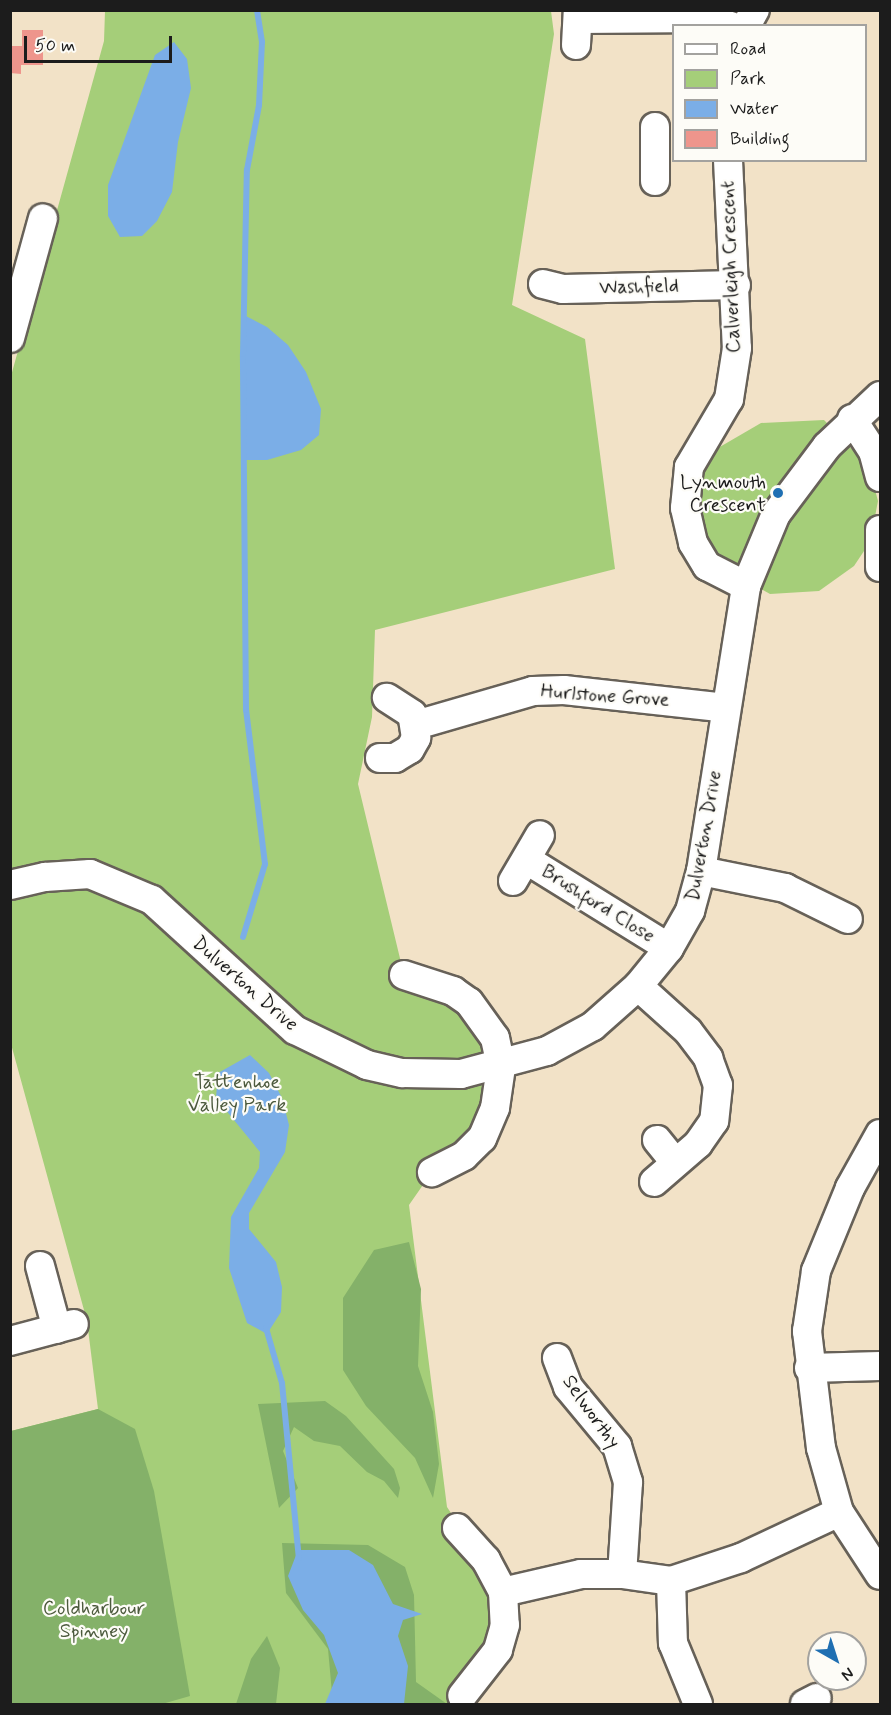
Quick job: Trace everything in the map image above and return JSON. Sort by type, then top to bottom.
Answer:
[{"type":"street","points":[[747,24],[754,10]]},
{"type":"street","points":[[578,25],[706,18],[725,24]]},
{"type":"street","points":[[655,181],[661,143]]},
{"type":"street","name":"Calverleigh Crescent","points":[[728,162],[736,285],[737,348],[729,399],[689,467],[685,508],[693,543],[707,566],[746,586]]},
{"type":"street","points":[[10,338],[16,285],[43,218]]},
{"type":"street","name":"Washfield","points":[[543,284],[563,289],[736,285]]},
{"type":"street","name":"Dulverton Drive","points":[[10,885],[45,877],[90,874],[152,900],[295,1030],[368,1065],[404,1073],[450,1074],[501,1067],[547,1052],[593,1026],[638,986],[669,948],[690,912],[701,871],[746,586],[776,514],[852,419],[880,396]]},
{"type":"street","points":[[852,419],[873,452],[880,477]]},
{"type":"street","points":[[880,530],[880,567]]},
{"type":"street","name":"Hurlstone Grove","points":[[416,725],[533,691],[564,690],[726,708]]},
{"type":"street","points":[[380,758],[395,758],[410,749],[416,738],[416,725],[412,714],[387,698]]},
{"type":"street","name":"Brushford Close","points":[[540,835],[520,871],[669,948]]},
{"type":"street","points":[[701,871],[784,888],[836,904]]},
{"type":"street","points":[[404,975],[453,991],[469,1002],[495,1038],[501,1067],[495,1108],[482,1138],[464,1156],[432,1172]]},
{"type":"street","points":[[638,986],[688,1031],[708,1058],[718,1085],[714,1121],[699,1144],[654,1182]]},
{"type":"street","points":[[880,1134],[850,1188],[816,1271],[807,1331],[809,1368],[821,1448],[839,1512],[880,1575]]},
{"type":"street","points":[[657,1140],[675,1162]]},
{"type":"street","points":[[10,1341],[66,1326],[40,1266]]},
{"type":"street","name":"Selworthy","points":[[556,1358],[568,1387],[617,1446],[627,1482],[622,1574]]},
{"type":"street","points":[[809,1368],[880,1366]]},
{"type":"street","points":[[503,1592],[581,1574],[622,1574],[671,1581],[741,1558],[839,1512]]},
{"type":"street","points":[[457,1528],[486,1560],[503,1592],[505,1625],[498,1650],[462,1696]]},
{"type":"street","points":[[671,1581],[673,1643],[698,1704]]},
{"type":"green space","name":"Tattenhoe Valley Park","points":[[105,11],[551,11],[554,34],[512,305],[585,339],[615,569],[375,630],[372,717],[358,784],[404,975],[483,1018],[495,1108],[432,1172],[409,1205],[447,1507],[503,1592],[465,1704],[11,1704],[11,1431],[98,1409],[87,1321],[11,1044],[11,376],[104,41]]},
{"type":"green space","points":[[824,420],[869,467],[878,501],[870,542],[854,566],[819,591],[770,594],[715,563],[697,515],[697,489],[705,466],[718,448],[761,423]]},
{"type":"green space","points":[[409,1242],[421,1289],[418,1366],[433,1412],[439,1464],[433,1498],[415,1458],[366,1406],[343,1370],[343,1298],[374,1250]]},
{"type":"green space","points":[[325,1401],[346,1416],[394,1469],[400,1488],[398,1498],[384,1481],[367,1472],[340,1446],[314,1441],[294,1427],[283,1451],[298,1488],[279,1508],[258,1404]]},
{"type":"green space","name":"Coldharbour Spinney","points":[[98,1409],[135,1429],[154,1491],[190,1696],[162,1704],[11,1704],[11,1431]]},
{"type":"green space","points":[[282,1543],[368,1545],[405,1567],[414,1595],[416,1682],[447,1704],[333,1704],[328,1649],[286,1593]]},
{"type":"green space","points":[[267,1636],[280,1668],[276,1704],[236,1704],[251,1659]]},
{"type":"water","points":[[174,42],[187,59],[191,88],[178,142],[172,192],[157,221],[142,236],[120,237],[108,216],[108,185],[155,55]]},
{"type":"water","points":[[244,315],[267,327],[288,345],[306,372],[321,409],[319,435],[301,450],[267,460],[244,460]]},
{"type":"water","points":[[250,1055],[269,1073],[282,1098],[289,1125],[285,1152],[249,1213],[249,1229],[276,1262],[282,1287],[281,1312],[267,1334],[247,1323],[229,1268],[231,1217],[259,1168],[260,1152],[216,1098],[218,1073]]},
{"type":"water","points":[[298,1550],[349,1550],[373,1565],[393,1604],[422,1614],[403,1620],[398,1636],[408,1666],[404,1704],[325,1704],[338,1673],[324,1635],[303,1610],[288,1576]]},
{"type":"building","points":[[22,30],[43,30],[43,65],[21,65],[21,74],[10,73],[10,46],[22,46]]},
{"type":"waterway","points":[[243,937],[265,864],[246,710],[243,354],[247,170],[259,105],[262,42],[257,10]]},
{"type":"waterway","points":[[266,1328],[282,1383],[299,1558]]},
{"type":"place","name":"Lynmouth Crescent","points":[[778,493]]}]
